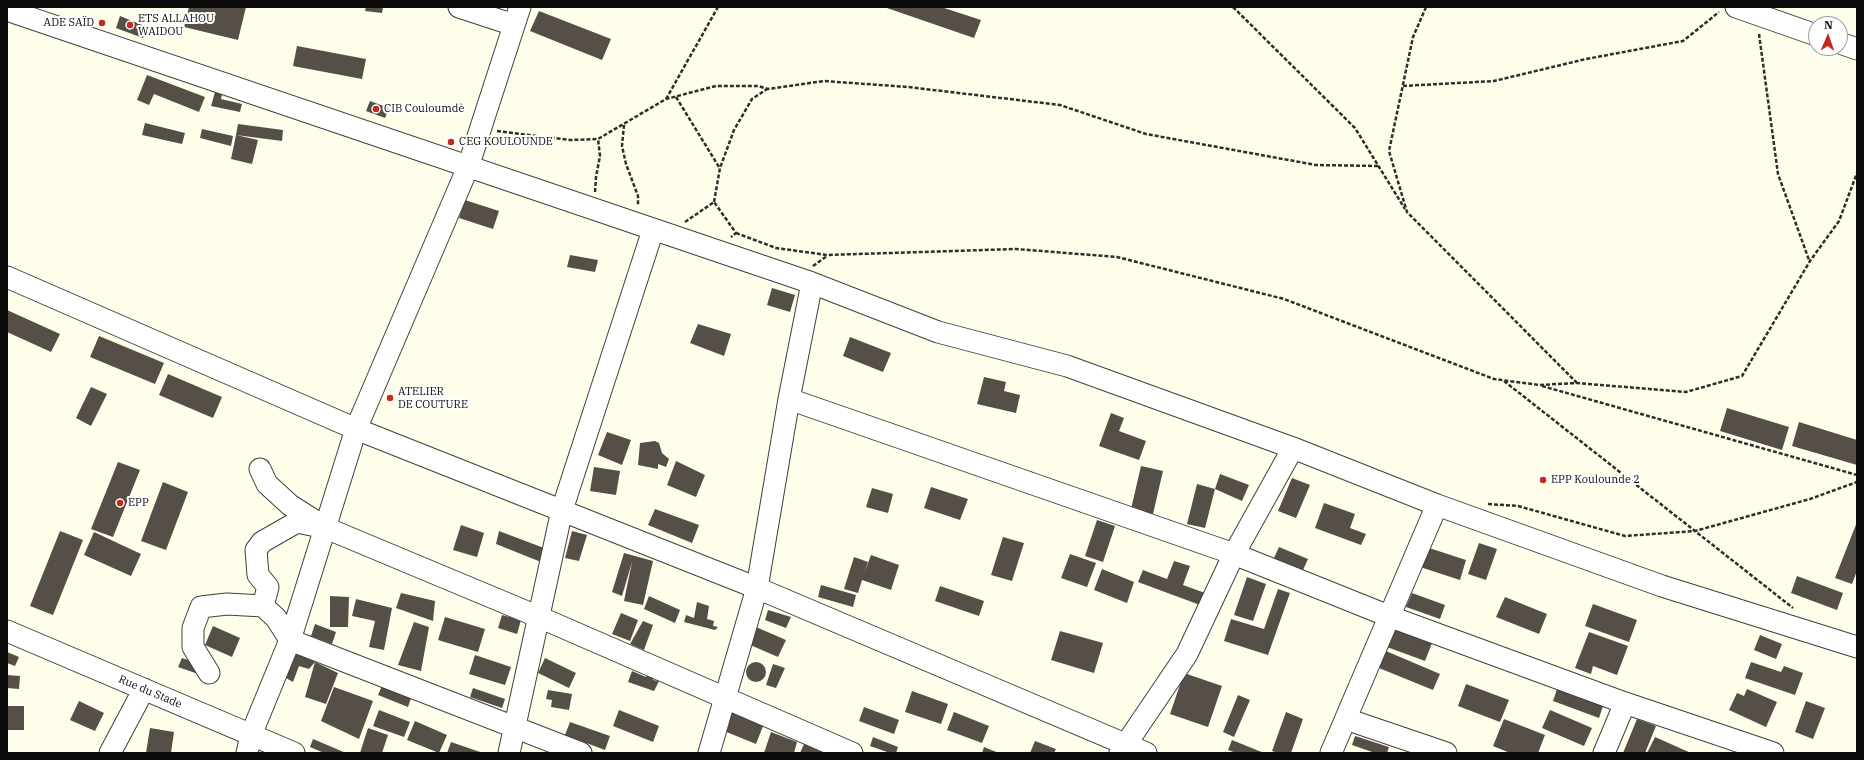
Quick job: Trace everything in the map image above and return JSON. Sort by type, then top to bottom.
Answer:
[{"type":"street","points":[[249,744],[290,640],[356,429],[468,167],[517,16],[459,7]]},
{"type":"street","points":[[1728,9],[1757,14],[1808,32]]},
{"type":"street","points":[[7,10],[812,283],[938,332],[1067,366],[1293,448],[1461,514],[1662,586],[1857,647]]},
{"type":"street","points":[[509,753],[516,727],[562,510],[660,232]]},
{"type":"street","points":[[7,277],[356,429],[757,588],[1122,748],[1146,753]]},
{"type":"street","points":[[709,753],[757,588],[789,399],[812,283]]},
{"type":"street","points":[[789,399],[1234,554],[1391,617],[1625,703],[1772,753]]},
{"type":"street","points":[[1122,748],[1187,654],[1234,554],[1293,448]]},
{"type":"street","points":[[260,469],[267,484],[290,505],[326,528],[539,617],[852,753]]},
{"type":"street","points":[[1331,753],[1391,617],[1437,505]]},
{"type":"street","points":[[263,606],[268,587],[258,575],[256,550],[262,542],[296,522],[326,528]]},
{"type":"street","points":[[209,673],[192,647],[193,628],[201,607],[226,604],[263,606],[276,618],[290,640],[581,753]]},
{"type":"street","name":"Rue du Stade","points":[[7,631],[144,689],[249,744],[294,753]]},
{"type":"street","points":[[110,753],[144,689]]},
{"type":"street","points":[[1604,753],[1625,703]]},
{"type":"street","points":[[1346,719],[1446,753]]},
{"type":"path","points":[[666,99],[718,7]]},
{"type":"path","points":[[1233,7],[1355,128],[1407,212],[1577,384]]},
{"type":"path","points":[[1407,212],[1389,151],[1413,37],[1426,7]]},
{"type":"path","points":[[1403,86],[1494,80],[1586,59],[1683,41],[1728,9]]},
{"type":"path","points":[[1757,14],[1778,174],[1810,261]]},
{"type":"path","points":[[1378,166],[1316,165],[1146,134],[1060,105],[908,87],[824,81],[768,89],[752,99],[734,130],[720,168],[714,202],[736,233],[776,248],[827,255],[1016,249],[1117,257],[1284,299],[1494,379],[1539,385],[1577,384],[1686,392],[1742,376],[1810,261],[1839,221],[1857,173]]},
{"type":"path","points":[[480,129],[570,140],[598,138],[624,125],[666,99],[716,86],[758,86],[768,89]]},
{"type":"path","points":[[675,97],[720,168]]},
{"type":"path","points":[[624,125],[622,146],[626,164],[638,196],[638,209],[631,208]]},
{"type":"path","points":[[595,198],[596,177],[600,156],[598,138]]},
{"type":"path","points":[[660,232],[714,202]]},
{"type":"path","points":[[715,250],[736,233]]},
{"type":"path","points":[[1504,381],[1797,611]]},
{"type":"path","points":[[1539,385],[1857,475]]},
{"type":"path","points":[[1461,514],[1489,504],[1518,506],[1624,536],[1695,531],[1810,499],[1857,482]]},
{"type":"building","points":[[189,7],[246,7],[238,40],[184,27]]},
{"type":"building","points":[[366,7],[383,7],[382,13],[365,11]]},
{"type":"building","points":[[884,7],[941,7],[981,20],[974,38]]},
{"type":"building","points":[[539,11],[611,39],[602,60],[530,31]]},
{"type":"building","points":[[120,16],[147,27],[143,38],[116,28]]},
{"type":"building","points":[[297,46],[366,59],[362,79],[293,66]]},
{"type":"building","points":[[147,75],[205,97],[199,112],[154,94],[149,105],[137,100]]},
{"type":"building","points":[[215,92],[222,94],[221,99],[242,104],[240,112],[211,106]]},
{"type":"building","points":[[370,101],[389,108],[385,118],[366,111]]},
{"type":"building","points":[[145,123],[185,133],[182,144],[142,135]]},
{"type":"building","points":[[238,124],[283,130],[282,141],[236,135]]},
{"type":"building","points":[[202,129],[233,136],[231,146],[200,138]]},
{"type":"building","points":[[236,135],[258,140],[252,164],[231,159]]},
{"type":"building","points":[[465,200],[499,211],[493,229],[459,218]]},
{"type":"building","points":[[570,255],[598,260],[595,272],[567,267]]},
{"type":"building","points":[[772,288],[795,295],[790,312],[767,305]]},
{"type":"building","points":[[7,310],[60,334],[51,352],[7,332]]},
{"type":"building","points":[[698,324],[731,334],[724,356],[690,343]]},
{"type":"building","points":[[99,336],[164,363],[155,384],[90,357]]},
{"type":"building","points":[[850,337],[891,353],[883,372],[843,356]]},
{"type":"building","points":[[168,374],[222,397],[213,418],[159,395]]},
{"type":"building","points":[[984,377],[1006,382],[1004,391],[1020,395],[1016,413],[977,404]]},
{"type":"building","points":[[91,387],[107,394],[91,426],[76,418]]},
{"type":"building","points":[[1727,408],[1789,427],[1782,450],[1720,431]]},
{"type":"building","points":[[1111,413],[1124,418],[1119,431],[1146,441],[1139,460],[1099,446]]},
{"type":"building","points":[[1799,422],[1857,440],[1857,465],[1792,446]]},
{"type":"building","points":[[607,432],[631,440],[622,465],[598,455]]},
{"type":"building","points":[[655,441],[659,443],[662,453],[669,459],[666,467],[658,464],[658,469],[638,465],[640,443]]},
{"type":"building","points":[[676,461],[705,475],[696,497],[667,485]]},
{"type":"building","points":[[118,462],[140,470],[113,537],[91,529]]},
{"type":"building","points":[[1141,466],[1163,471],[1153,514],[1131,509]]},
{"type":"building","points":[[594,467],[620,471],[616,495],[590,491]]},
{"type":"building","points":[[1220,474],[1249,485],[1242,501],[1215,489]]},
{"type":"building","points":[[1292,478],[1310,485],[1296,518],[1278,511]]},
{"type":"building","points":[[163,482],[188,492],[166,550],[141,541]]},
{"type":"building","points":[[1197,484],[1215,489],[1205,528],[1187,524]]},
{"type":"building","points":[[931,487],[968,499],[960,520],[924,508]]},
{"type":"building","points":[[872,488],[893,494],[888,513],[866,507]]},
{"type":"building","points":[[1324,503],[1355,514],[1350,528],[1366,534],[1361,545],[1315,528]]},
{"type":"building","points":[[655,509],[699,525],[692,543],[648,525]]},
{"type":"building","points":[[1097,520],[1115,526],[1103,562],[1085,556]]},
{"type":"building","points":[[1857,522],[1857,571],[1852,584],[1835,578]]},
{"type":"building","points":[[461,525],[484,533],[477,557],[453,550]]},
{"type":"building","points":[[60,531],[83,540],[53,615],[30,606]]},
{"type":"building","points":[[499,531],[544,548],[541,562],[496,544]]},
{"type":"building","points":[[572,531],[587,535],[579,561],[565,558]]},
{"type":"building","points":[[94,532],[141,554],[131,576],[84,555]]},
{"type":"building","points":[[1003,537],[1024,543],[1012,581],[991,575]]},
{"type":"building","points":[[1479,543],[1497,549],[1486,580],[1468,574]]},
{"type":"building","points":[[1279,547],[1308,559],[1303,570],[1274,558]]},
{"type":"building","points":[[1426,547],[1466,560],[1460,580],[1420,567]]},
{"type":"building","points":[[624,553],[653,561],[643,605],[624,601],[632,562],[622,596],[612,592]]},
{"type":"building","points":[[1070,554],[1096,563],[1087,587],[1061,578]]},
{"type":"building","points":[[871,555],[899,565],[891,590],[862,580],[858,593],[844,589],[854,557],[868,562],[864,574]]},
{"type":"building","points":[[1174,561],[1190,566],[1183,585],[1205,593],[1200,605],[1138,582],[1143,570],[1167,579]]},
{"type":"building","points":[[1102,569],[1134,582],[1127,603],[1094,590]]},
{"type":"building","points":[[1797,576],[1843,593],[1837,610],[1791,593]]},
{"type":"building","points":[[1247,577],[1266,584],[1253,621],[1234,615]]},
{"type":"building","points":[[821,585],[856,595],[853,607],[818,597]]},
{"type":"building","points":[[940,586],[984,601],[979,616],[935,601]]},
{"type":"building","points":[[1278,589],[1290,593],[1268,655],[1224,641],[1231,619],[1264,629]]},
{"type":"building","points":[[401,593],[435,601],[433,621],[396,608]]},
{"type":"building","points":[[1412,593],[1445,605],[1440,619],[1406,607]]},
{"type":"building","points":[[330,596],[349,597],[348,627],[330,627]]},
{"type":"building","points":[[649,596],[680,610],[675,623],[644,609]]},
{"type":"building","points":[[1505,597],[1547,614],[1539,634],[1496,617]]},
{"type":"building","points":[[356,599],[392,608],[384,650],[369,647],[375,621],[352,616]]},
{"type":"building","points":[[697,602],[709,606],[707,619],[714,621],[713,626],[718,627],[715,630],[684,622],[686,615],[694,618]]},
{"type":"building","points":[[1593,604],[1637,620],[1629,642],[1585,626]]},
{"type":"building","points":[[768,610],[791,617],[786,628],[765,620]]},
{"type":"building","points":[[621,613],[638,620],[630,641],[612,634]]},
{"type":"building","points":[[502,615],[521,620],[517,634],[498,628]]},
{"type":"building","points":[[445,617],[485,629],[478,652],[438,640]]},
{"type":"building","points":[[643,621],[653,625],[644,650],[630,644]]},
{"type":"building","points":[[414,622],[429,627],[421,671],[398,665]]},
{"type":"building","points":[[315,624],[336,632],[332,644],[311,636]]},
{"type":"building","points":[[213,626],[240,638],[232,657],[205,645]]},
{"type":"building","points":[[756,627],[786,640],[778,657],[748,644]]},
{"type":"building","points":[[1393,629],[1432,643],[1425,661],[1387,647]]},
{"type":"building","points":[[1060,631],[1103,643],[1094,673],[1051,660]]},
{"type":"building","points":[[1589,632],[1628,646],[1617,675],[1593,666],[1591,674],[1575,668]]},
{"type":"building","points":[[1760,635],[1782,644],[1776,659],[1754,650]]},
{"type":"building","points":[[1386,651],[1440,674],[1433,690],[1379,668]]},
{"type":"building","points":[[7,652],[19,657],[15,666],[7,663]]},
{"type":"building","points":[[296,653],[315,662],[309,669],[299,666],[293,682],[286,678]]},
{"type":"building","points":[[475,655],[511,667],[505,685],[469,674]]},
{"type":"building","points":[[182,658],[204,665],[201,675],[178,667]]},
{"type":"building","points":[[545,658],[576,673],[569,688],[538,673]]},
{"type":"building","points":[[315,662],[338,673],[326,704],[305,697]]},
{"type":"building","points":[[756,662],[763,665],[766,672],[763,679],[756,682],[749,679],[746,672],[749,665]]},
{"type":"building","points":[[1751,662],[1781,672],[1784,666],[1803,673],[1795,695],[1745,678]]},
{"type":"building","points":[[773,664],[785,668],[776,688],[766,685]]},
{"type":"building","points":[[632,671],[646,677],[647,673],[654,675],[653,680],[659,681],[654,691],[628,682]]},
{"type":"building","points":[[1184,673],[1222,686],[1208,727],[1170,714]]},
{"type":"building","points":[[7,675],[20,676],[19,689],[7,688]]},
{"type":"building","points":[[1466,684],[1509,700],[1500,722],[1458,706]]},
{"type":"building","points":[[382,686],[411,698],[408,707],[378,695]]},
{"type":"building","points":[[334,687],[373,701],[359,739],[321,721]]},
{"type":"building","points":[[473,688],[505,699],[502,708],[470,697]]},
{"type":"building","points":[[1557,689],[1603,706],[1599,718],[1553,701]]},
{"type":"building","points":[[1747,689],[1777,702],[1766,727],[1729,710],[1737,693],[1744,696]]},
{"type":"building","points":[[548,690],[572,694],[569,710],[551,707],[552,700],[546,699]]},
{"type":"building","points":[[912,691],[948,704],[941,724],[905,712]]},
{"type":"building","points":[[1238,695],[1250,700],[1234,737],[1223,732]]},
{"type":"building","points":[[79,701],[104,713],[95,731],[70,720]]},
{"type":"building","points":[[1806,701],[1825,708],[1813,739],[1795,732]]},
{"type":"building","points":[[7,706],[24,706],[24,730],[7,730]]},
{"type":"building","points":[[864,707],[899,720],[894,734],[859,721]]},
{"type":"building","points":[[379,710],[410,722],[404,737],[373,726]]},
{"type":"building","points":[[619,710],[659,726],[653,742],[613,726]]},
{"type":"building","points":[[1550,710],[1592,728],[1584,746],[1542,728]]},
{"type":"building","points":[[731,712],[763,726],[756,744],[724,731]]},
{"type":"building","points":[[954,712],[989,726],[982,743],[947,730]]},
{"type":"building","points":[[1286,712],[1303,719],[1291,753],[1278,753],[1272,751]]},
{"type":"building","points":[[1504,719],[1545,735],[1538,753],[1510,753],[1493,746]]},
{"type":"building","points":[[1637,719],[1656,726],[1645,753],[1623,753]]},
{"type":"building","points":[[415,721],[447,735],[439,753],[407,740]]},
{"type":"building","points":[[570,722],[610,736],[605,750],[565,735]]},
{"type":"building","points":[[150,728],[174,732],[171,753],[146,753]]},
{"type":"building","points":[[368,728],[388,735],[382,753],[360,753]]},
{"type":"building","points":[[771,732],[797,742],[794,753],[764,753]]},
{"type":"building","points":[[1355,736],[1389,747],[1387,753],[1375,753],[1352,745]]},
{"type":"building","points":[[873,737],[898,747],[896,753],[890,753],[870,746]]},
{"type":"building","points":[[1655,737],[1691,753],[1647,753]]},
{"type":"building","points":[[313,739],[346,753],[324,753],[310,747]]},
{"type":"building","points":[[1232,740],[1264,753],[1236,753],[1228,750]]},
{"type":"building","points":[[1035,741],[1056,749],[1054,753],[1030,753]]},
{"type":"building","points":[[451,742],[483,753],[447,753]]},
{"type":"building","points":[[804,744],[824,753],[800,753]]},
{"type":"building","points":[[984,747],[999,753],[982,753]]},
{"type":"place","name":"ADE SAÏD","points":[[102,23]]},
{"type":"place","name":"ETS ALLAHOU WAIDOU","points":[[130,25]]},
{"type":"place","name":"CIB Couloumdè","points":[[376,109]]},
{"type":"place","name":"CEG KOULOUNDE","points":[[451,142]]},
{"type":"place","name":"ATELIER DE COUTURE","points":[[390,398]]},
{"type":"place","name":"EPP Koulounde 2","points":[[1543,480]]},
{"type":"place","name":"EPP","points":[[120,503]]}]
